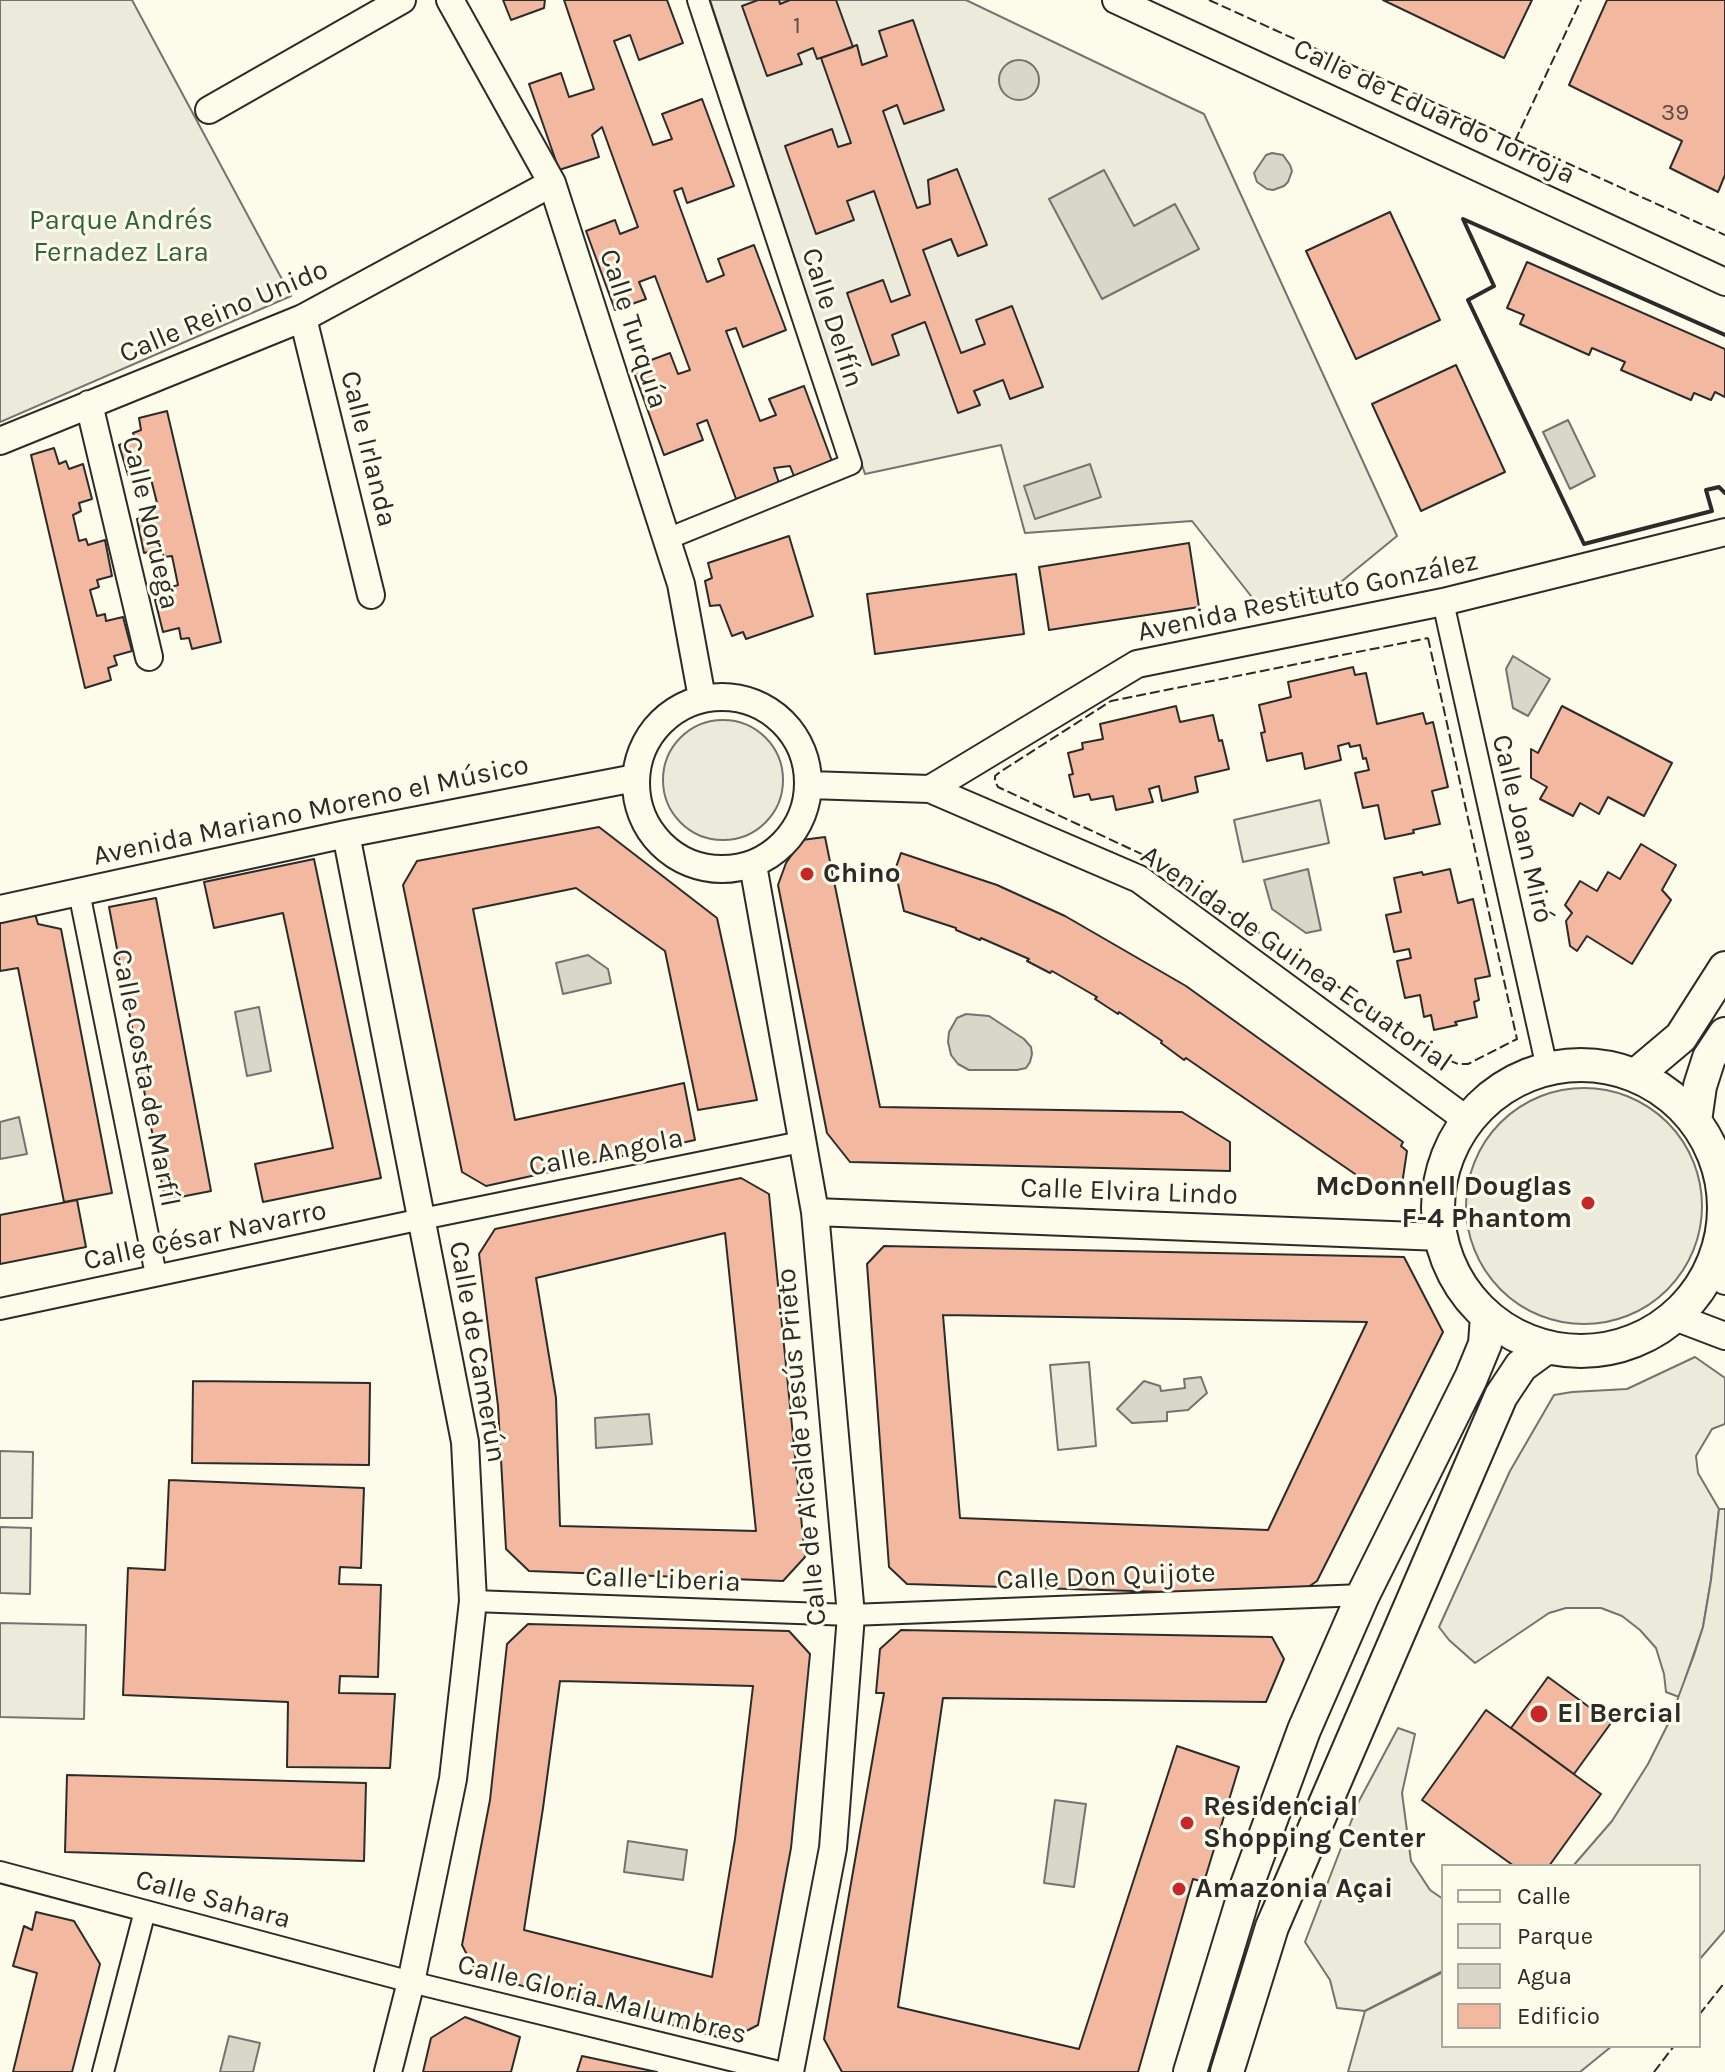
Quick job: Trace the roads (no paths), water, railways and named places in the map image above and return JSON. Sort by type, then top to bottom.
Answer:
[{"type":"street","points":[[209,110],[402,0]]},
{"type":"street","name":"Calle Turquía","points":[[450,0],[552,183],[681,584],[702,698]]},
{"type":"street","name":"Calle Delfín","points":[[667,539],[851,464],[698,0]]},
{"type":"street","name":"Calle de Eduardo Torroja","points":[[1116,0],[1725,282]]},
{"type":"street","name":"Calle Reino Unido","points":[[0,441],[303,318],[552,183]]},
{"type":"street","name":"Calle Irlanda","points":[[303,318],[371,595]]},
{"type":"street","name":"Calle Noruega","points":[[89,404],[149,657]]},
{"type":"street","name":"Avenida Restituto González","points":[[930,789],[1137,664],[1443,602],[1725,532]]},
{"type":"street","name":"Calle Joan Miró","points":[[1443,602],[1547,1068]]},
{"type":"street","points":[[728,696],[759,704],[784,722],[803,751],[809,785],[803,815],[780,848],[753,865],[731,870],[702,868],[675,856],[651,833],[635,792],[638,758],[655,727],[678,708],[702,698],[728,696]]},
{"type":"street","name":"Avenida Mariano Moreno el Músico","points":[[0,909],[346,834],[635,778]]},
{"type":"street","name":"Avenida de Guinea Ecuatorial","points":[[809,785],[930,789],[1139,879],[1467,1120]]},
{"type":"street","name":"Calle de Camerún","points":[[346,834],[465,1442],[473,1601],[453,1779],[411,1982],[388,2072]]},
{"type":"street","name":"Calle de Alcalde Jesús Prieto","points":[[753,865],[815,1212],[851,1615],[833,1848],[790,2072]]},
{"type":"street","name":"Calle Costa de Marfíl","points":[[79,892],[156,1275]]},
{"type":"street","points":[[1636,1075],[1681,1037],[1725,968]]},
{"type":"street","points":[[1695,1121],[1700,1086],[1709,1058],[1725,1034]]},
{"type":"street","points":[[1592,1065],[1636,1075],[1668,1094],[1695,1121],[1714,1155],[1724,1192],[1718,1274],[1675,1317],[1645,1337],[1612,1348],[1576,1352],[1547,1347],[1513,1334],[1487,1316],[1458,1280],[1441,1237],[1438,1196],[1447,1156],[1467,1120],[1503,1087],[1547,1068],[1592,1065]]},
{"type":"street","name":"Calle Angola","points":[[422,1219],[801,1142]]},
{"type":"street","name":"Calle Elvira Lindo","points":[[815,1212],[1441,1237]]},
{"type":"street","name":"Calle César Navarro","points":[[0,1309],[422,1219]]},
{"type":"street","points":[[1190,2072],[1247,1885],[1304,1730],[1363,1595],[1471,1378],[1485,1344],[1487,1316]]},
{"type":"street","points":[[1675,1317],[1725,1336]]},
{"type":"street","points":[[1227,2072],[1272,1927],[1501,1396],[1521,1366],[1547,1347]]},
{"type":"street","name":"Calle Don Quijote","points":[[851,1615],[1363,1595]]},
{"type":"street","name":"Calle Liberia","points":[[473,1601],[851,1615]]},
{"type":"street","name":"Calle Sahara","points":[[0,1872],[411,1982]]},
{"type":"street","points":[[103,2072],[145,1911]]},
{"type":"street","name":"Calle Gloria Malumbres","points":[[411,1982],[779,2072]]},
{"type":"water","points":[[1019,60],[1033,66],[1039,80],[1033,94],[1019,100],[1005,94],[999,80],[1005,66]]},
{"type":"water","points":[[1266,155],[1283,155],[1292,171],[1284,186],[1273,190],[1257,182],[1254,173]]},
{"type":"water","points":[[1104,170],[1134,226],[1175,204],[1199,249],[1102,299],[1049,199]]},
{"type":"water","points":[[1568,420],[1595,476],[1570,489],[1543,432]]},
{"type":"water","points":[[1090,464],[1101,497],[1035,519],[1024,486]]},
{"type":"water","points":[[1513,656],[1550,679],[1528,716],[1513,708],[1506,669]]},
{"type":"water","points":[[1308,869],[1321,930],[1306,933],[1272,909],[1264,880]]},
{"type":"water","points":[[588,955],[608,969],[611,983],[563,994],[556,963]]},
{"type":"water","points":[[259,1007],[271,1071],[247,1076],[235,1012]]},
{"type":"water","points":[[966,1014],[989,1016],[1024,1039],[1031,1047],[1032,1054],[1026,1068],[969,1070],[958,1064],[951,1055],[949,1032],[957,1018]]},
{"type":"water","points":[[19,1117],[27,1154],[0,1159],[0,1122]]},
{"type":"water","points":[[1201,1377],[1207,1393],[1188,1410],[1167,1412],[1167,1421],[1132,1423],[1117,1409],[1144,1381],[1160,1386],[1161,1391],[1185,1388],[1184,1379]]},
{"type":"water","points":[[649,1414],[652,1444],[596,1448],[595,1418]]},
{"type":"water","points":[[1055,1800],[1086,1804],[1074,1887],[1044,1883]]},
{"type":"water","points":[[628,1841],[687,1850],[683,1880],[624,1872]]},
{"type":"water","points":[[229,2036],[260,2043],[253,2072],[220,2072]]},
{"type":"place","name":"Chino","points":[[807,874]]},
{"type":"place","name":"McDonnell Douglas F-4 Phantom","points":[[1588,1203]]},
{"type":"place","name":"El Bercial","points":[[1539,1714]]},
{"type":"place","name":"Residencial Shopping Center","points":[[1187,1823]]},
{"type":"place","name":"Amazonia Açai","points":[[1179,1889]]},
{"type":"park label","name":"Parque Andrés Fernadez Lara","points":[[121,237]]}]
